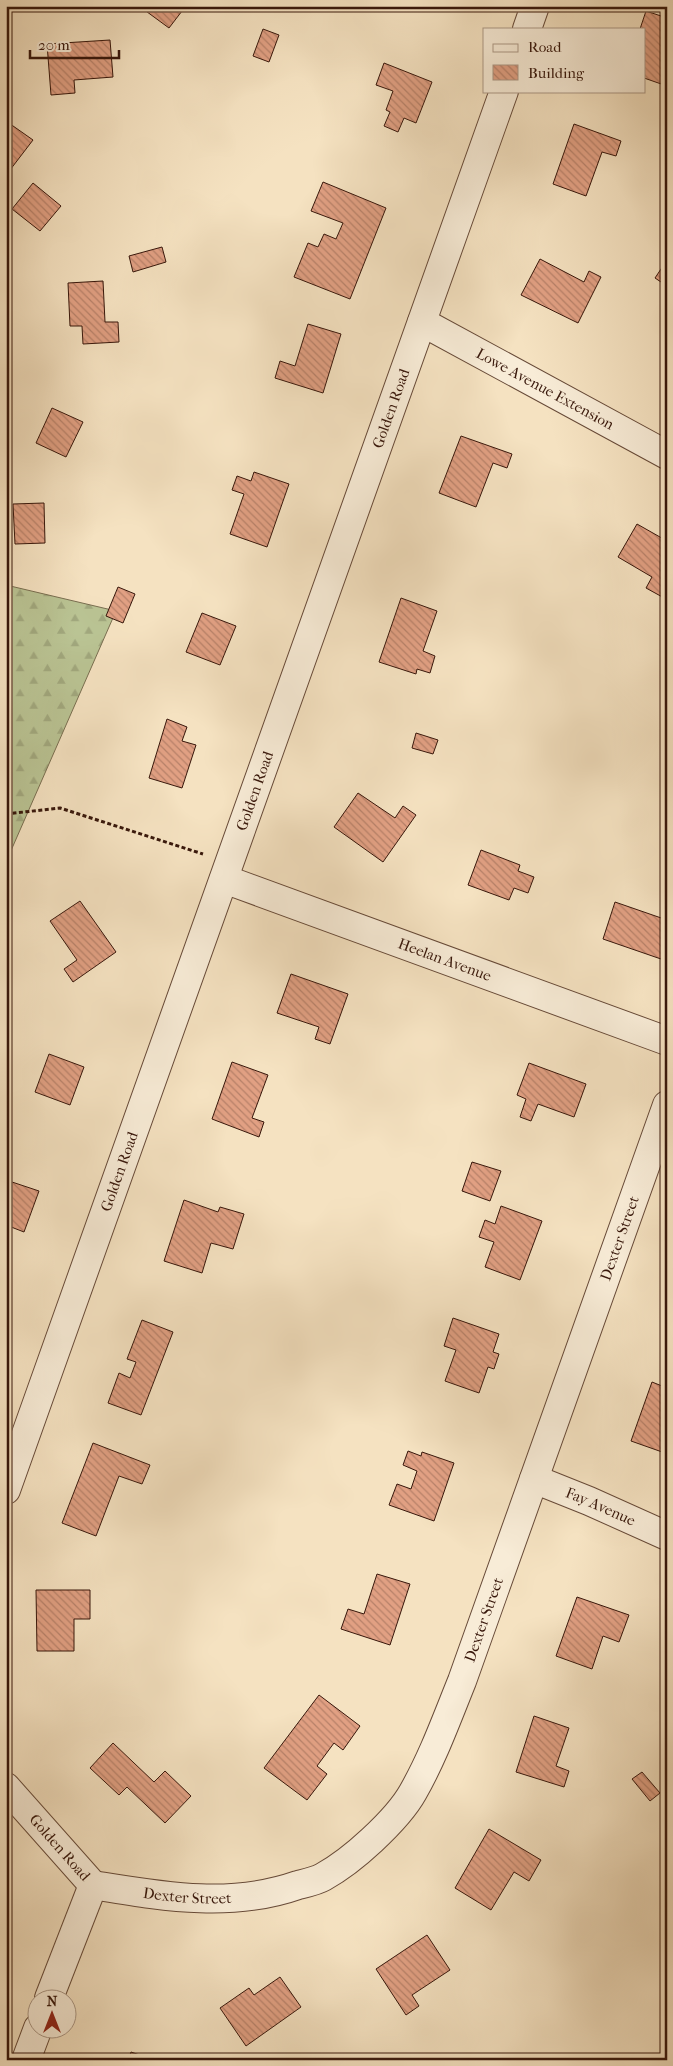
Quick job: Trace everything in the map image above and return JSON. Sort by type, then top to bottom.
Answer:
[{"type":"street","points":[[527,28],[535,6]]},
{"type":"street","name":"Golden Road","points":[[6,1490],[504,92]]},
{"type":"street","name":"Lowe Avenue Extension","points":[[422,322],[667,455]]},
{"type":"street","name":"Heelan Avenue","points":[[226,871],[667,1041]]},
{"type":"street","name":"Dexter Street","points":[[93,1885],[208,1900],[248,1898],[287,1889],[322,1877],[356,1854],[385,1828],[413,1793],[438,1740],[462,1681],[667,1105]]},
{"type":"street","name":"Fay Avenue","points":[[534,1480],[589,1501],[667,1536]]},
{"type":"street","name":"Golden Road","points":[[6,1787],[93,1885],[53,1988]]},
{"type":"street","points":[[26,2060],[34,2038]]},
{"type":"path","points":[[6,814],[60,808],[226,871]]},
{"type":"green space","points":[[6,585],[116,611],[6,862]]},
{"type":"building","points":[[139,6],[176,6],[182,11],[169,28]]},
{"type":"building","points":[[646,11],[667,18],[667,86],[646,79],[646,28],[640,28]]},
{"type":"building","points":[[263,29],[279,35],[269,62],[253,56]]},
{"type":"building","points":[[110,40],[113,77],[74,80],[75,93],[51,95],[47,44]]},
{"type":"building","points":[[384,63],[432,82],[416,123],[404,118],[398,132],[384,126],[390,112],[386,110],[393,91],[376,85]]},
{"type":"building","points":[[6,121],[33,140],[10,170],[6,168]]},
{"type":"building","points":[[574,124],[621,141],[616,156],[602,152],[586,196],[553,184]]},
{"type":"building","points":[[323,182],[386,208],[350,299],[294,277],[308,243],[318,247],[324,234],[336,239],[343,223],[311,211]]},
{"type":"building","points":[[33,183],[61,206],[40,231],[12,209]]},
{"type":"building","points":[[162,247],[166,262],[133,272],[129,256]]},
{"type":"building","points":[[540,259],[584,282],[589,271],[601,277],[578,323],[521,295]]},
{"type":"building","points":[[665,263],[667,264],[667,286],[655,278]]},
{"type":"building","points":[[103,281],[105,322],[118,322],[119,342],[83,344],[82,326],[70,326],[68,283]]},
{"type":"building","points":[[308,324],[341,334],[323,393],[275,378],[280,361],[295,366]]},
{"type":"building","points":[[52,408],[83,422],[66,457],[36,443]]},
{"type":"building","points":[[461,436],[512,454],[507,468],[493,463],[476,507],[439,493]]},
{"type":"building","points":[[254,472],[289,484],[267,547],[230,534],[244,494],[232,490],[237,476],[251,481]]},
{"type":"building","points":[[44,503],[45,543],[15,544],[13,504]]},
{"type":"building","points":[[637,524],[667,541],[666,599],[646,588],[652,577],[618,557]]},
{"type":"building","points":[[118,587],[135,594],[123,623],[106,616]]},
{"type":"building","points":[[401,598],[437,611],[423,651],[435,656],[430,673],[417,669],[416,674],[379,662]]},
{"type":"building","points":[[202,613],[236,626],[220,665],[186,652]]},
{"type":"building","points":[[167,719],[187,727],[182,741],[196,745],[182,788],[149,778]]},
{"type":"building","points":[[416,733],[438,740],[433,754],[412,748]]},
{"type":"building","points":[[358,793],[395,818],[403,806],[416,815],[383,862],[334,827]]},
{"type":"building","points":[[481,850],[520,865],[518,871],[534,877],[528,893],[514,888],[509,900],[468,885]]},
{"type":"building","points":[[80,901],[116,952],[73,982],[64,969],[77,960],[50,921]]},
{"type":"building","points":[[615,902],[667,920],[667,941],[661,959],[603,939]]},
{"type":"building","points":[[291,974],[348,994],[330,1044],[315,1039],[319,1027],[277,1013]]},
{"type":"building","points":[[49,1054],[84,1067],[70,1105],[35,1092]]},
{"type":"building","points":[[232,1062],[268,1075],[252,1118],[264,1122],[259,1137],[212,1119]]},
{"type":"building","points":[[529,1063],[586,1084],[574,1117],[538,1104],[531,1121],[520,1117],[526,1099],[517,1095]]},
{"type":"building","points":[[472,1162],[501,1171],[490,1201],[462,1191]]},
{"type":"building","points":[[6,1180],[39,1191],[24,1232],[6,1225]]},
{"type":"building","points":[[184,1200],[218,1212],[220,1207],[244,1214],[233,1249],[211,1243],[202,1273],[164,1261]]},
{"type":"building","points":[[501,1206],[542,1221],[520,1280],[485,1267],[494,1242],[479,1237],[485,1220],[495,1224]]},
{"type":"building","points":[[453,1318],[499,1334],[493,1352],[499,1354],[494,1369],[488,1367],[479,1393],[445,1381],[456,1350],[444,1346]]},
{"type":"building","points":[[142,1320],[173,1332],[141,1415],[108,1403],[119,1373],[130,1378],[136,1362],[127,1359]]},
{"type":"building","points":[[652,1382],[667,1388],[665,1453],[631,1441]]},
{"type":"building","points":[[93,1443],[150,1465],[142,1484],[119,1476],[96,1536],[62,1523]]},
{"type":"building","points":[[408,1451],[421,1456],[422,1452],[454,1463],[434,1521],[389,1505],[397,1484],[411,1489],[417,1471],[403,1465]]},
{"type":"building","points":[[377,1574],[410,1584],[390,1645],[341,1629],[348,1609],[364,1614]]},
{"type":"building","points":[[36,1590],[90,1590],[90,1619],[74,1619],[74,1651],[37,1651]]},
{"type":"building","points":[[577,1597],[629,1615],[619,1642],[603,1636],[592,1669],[556,1656]]},
{"type":"building","points":[[319,1695],[360,1726],[343,1750],[334,1743],[317,1766],[327,1774],[307,1800],[264,1768]]},
{"type":"building","points":[[534,1716],[569,1728],[556,1766],[569,1771],[564,1787],[516,1772]]},
{"type":"building","points":[[113,1743],[154,1782],[165,1771],[191,1796],[165,1823],[127,1787],[119,1795],[90,1768]]},
{"type":"building","points":[[642,1772],[660,1793],[650,1801],[632,1779]]},
{"type":"building","points":[[489,1829],[541,1860],[529,1881],[514,1872],[491,1910],[455,1888]]},
{"type":"building","points":[[427,1935],[450,1970],[412,1995],[419,2006],[406,2015],[376,1969]]},
{"type":"building","points":[[280,1977],[301,2007],[246,2046],[220,2008],[249,1988],[254,1995]]},
{"type":"building","points":[[131,2052],[154,2060],[128,2060]]}]
